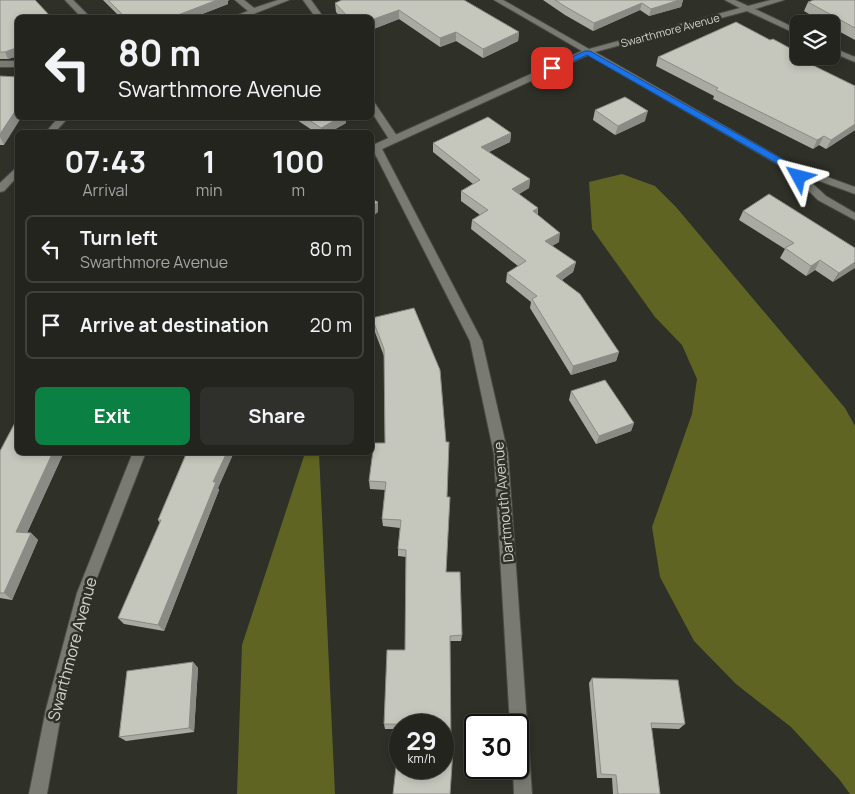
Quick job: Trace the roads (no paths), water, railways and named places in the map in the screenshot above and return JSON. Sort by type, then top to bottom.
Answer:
[{"type":"street","points":[[69,0],[84,15]]},
{"type":"street","points":[[239,0],[253,11]]},
{"type":"street","points":[[242,15],[285,0]]},
{"type":"street","points":[[308,0],[318,15]]},
{"type":"street","points":[[498,0],[788,166],[842,185],[855,192]]},
{"type":"street","points":[[729,0],[790,29]]},
{"type":"street","name":"Swarthmore Avenue","points":[[374,148],[587,52],[780,0]]},
{"type":"street","points":[[840,53],[855,60]]},
{"type":"street","points":[[0,64],[15,64]]},
{"type":"street","points":[[374,109],[394,139]]},
{"type":"street","points":[[52,130],[61,120]]},
{"type":"street","name":"Dartmouth Avenue","points":[[374,148],[476,341],[501,454],[524,794]]},
{"type":"street","points":[[788,166],[822,198],[855,217]]},
{"type":"street","points":[[0,189],[15,172]]},
{"type":"street","name":"Swarthmore Avenue","points":[[38,794],[54,709],[84,593],[139,455]]}]
